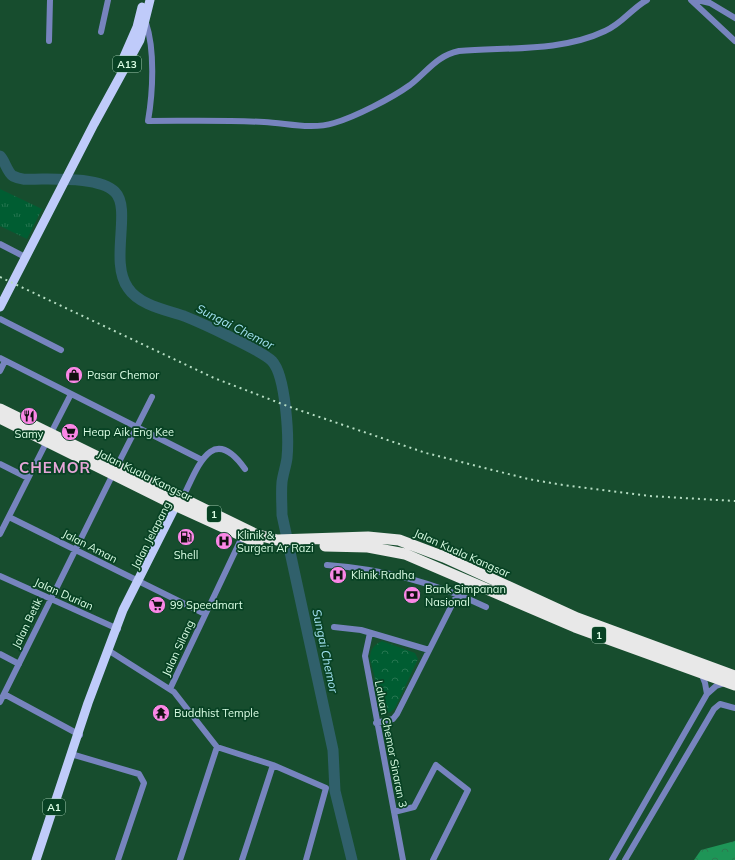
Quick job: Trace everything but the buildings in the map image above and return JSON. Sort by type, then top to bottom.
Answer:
[{"type":"highway","name":"Jalan Kuala Kangsar","points":[[0,408],[49,437],[244,534],[277,543],[354,546],[393,551],[419,559],[575,626],[700,672],[733,682]]},
{"type":"highway","name":"Jalan Kuala Kangsar","points":[[0,418],[49,437]]},
{"type":"highway","name":"Jalan Kuala Kangsar","points":[[302,544],[368,537],[390,539],[408,543],[444,557],[577,618],[733,682]]},
{"type":"highway","points":[[408,543],[456,569],[465,579],[475,577],[496,581]]},
{"type":"main road","name":"A13","points":[[94,124],[138,27],[144,0]]},
{"type":"main road","name":"A13","points":[[0,307],[94,124],[140,40],[146,23],[150,0]]},
{"type":"main road","name":"Jalan Jelapang","points":[[40,860],[79,735],[118,629],[139,582],[179,503]]},
{"type":"main road","name":"Jalan Jelapang","points":[[79,735],[118,629]]},
{"type":"main road","name":"Jalan Jelapang","points":[[36,860],[73,754]]},
{"type":"street","points":[[49,41],[50,0]]},
{"type":"street","points":[[101,32],[108,0]]},
{"type":"street","points":[[146,23],[150,35],[151,65],[148,121],[246,121],[310,126],[333,123],[367,108],[406,87],[437,60],[449,53],[459,50],[526,47],[582,40],[616,25],[647,0]]},
{"type":"street","points":[[691,0],[735,41]]},
{"type":"street","points":[[697,0],[710,3],[735,18]]},
{"type":"street","points":[[0,244],[25,257]]},
{"type":"street","points":[[0,319],[61,350]]},
{"type":"street","points":[[0,371],[3,360],[202,460]]},
{"type":"street","points":[[0,534],[71,394]]},
{"type":"street","name":"Jalan Betik","points":[[0,702],[152,397]]},
{"type":"street","points":[[179,503],[208,451],[215,448],[222,450],[236,457],[245,469]]},
{"type":"street","points":[[0,464],[28,478]]},
{"type":"street","name":"Jalan Aman","points":[[9,517],[205,614]]},
{"type":"street","name":"Jalan Silang","points":[[170,689],[244,534]]},
{"type":"street","points":[[327,564],[371,569],[458,593],[486,607]]},
{"type":"street","name":"Jalan Durian","points":[[0,576],[118,629]]},
{"type":"street","points":[[376,723],[395,717],[465,579]]},
{"type":"street","points":[[334,627],[370,633],[429,650]]},
{"type":"street","name":"Laluan Chemor Sinaran 3","points":[[370,633],[365,656],[376,723],[403,860]]},
{"type":"street","points":[[110,652],[170,689],[217,747],[273,765],[326,788],[306,860]]},
{"type":"street","points":[[0,654],[19,664]]},
{"type":"street","points":[[700,672],[706,683],[707,694]]},
{"type":"street","points":[[612,860],[707,694],[716,686],[733,682]]},
{"type":"street","points":[[4,694],[79,735]]},
{"type":"street","points":[[625,860],[714,709],[720,704],[735,708]]},
{"type":"street","points":[[688,727],[700,732]]},
{"type":"street","points":[[180,860],[217,747]]},
{"type":"street","points":[[73,754],[139,774],[143,778],[144,783],[118,860]]},
{"type":"street","points":[[242,860],[273,765]]},
{"type":"street","points":[[394,812],[414,807],[436,765],[468,790],[433,860]]},
{"type":"green space","points":[[0,189],[42,209],[27,239],[0,226]]},
{"type":"green space","points":[[382,641],[415,653],[418,659],[395,708],[391,712],[386,713],[383,711],[370,659],[373,648]]},
{"type":"green space","points":[[735,841],[735,860],[694,860],[701,850]]},
{"type":"waterway","name":"Sungai Chemor","points":[[0,156],[9,172],[13,176],[20,179],[70,179],[91,182],[109,187],[115,192],[120,200],[122,211],[120,264],[123,277],[128,288],[133,294],[146,303],[184,316],[244,344],[266,356],[272,361],[277,369],[281,380],[286,408],[288,449],[282,482],[282,515],[333,750],[335,791],[352,860]]},
{"type":"railway","points":[[0,277],[214,378],[290,407],[426,453],[528,479],[563,485],[649,496],[735,501]]},
{"type":"place","name":"Pasar Chemor","points":[[74,375]]},
{"type":"place","name":"Samy","points":[[29,416]]},
{"type":"place","name":"Heap Aik Eng Kee","points":[[70,432]]},
{"type":"place","name":"Shell","points":[[186,537]]},
{"type":"place","name":"Klinik & Surgeri Ar Razi","points":[[224,541]]},
{"type":"place","name":"Klinik Radha","points":[[338,575]]},
{"type":"place","name":"Bank Simpanan Nasional","points":[[412,595]]},
{"type":"place","name":"99 Speedmart","points":[[157,605]]},
{"type":"place","name":"Buddhist Temple","points":[[161,713]]},
{"type":"district","name":"CHEMOR","points":[[55,468]]}]
